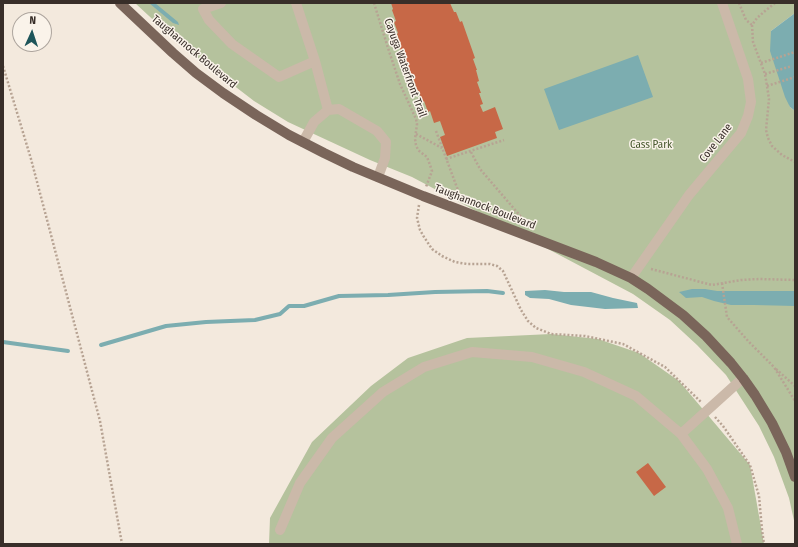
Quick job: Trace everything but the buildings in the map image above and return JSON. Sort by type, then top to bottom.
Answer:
[{"type":"main road","name":"Taughannock Boulevard","points":[[120,3],[173,53],[223,93],[256,115],[303,142],[345,163],[423,196],[596,262],[631,278],[648,289],[683,316],[718,348],[743,378],[772,423],[786,452],[795,477]]},
{"type":"street","points":[[221,3],[202,9],[209,20],[232,44],[279,77],[315,61]]},
{"type":"street","points":[[296,3],[315,61],[328,110]]},
{"type":"street","name":"Cove Lane","points":[[631,278],[689,195],[741,133],[748,116],[751,102],[748,79],[722,3]]},
{"type":"street","points":[[303,142],[314,122],[328,110],[339,109],[377,131],[386,142],[385,158],[378,177]]},
{"type":"street","points":[[280,530],[300,483],[332,438],[383,392],[424,367],[472,352],[532,356],[584,372],[636,396],[681,434],[707,469],[728,508],[737,544]]},
{"type":"street","points":[[681,434],[743,378]]},
{"type":"path","name":"Cayuga Waterfront Trail","points":[[374,3],[400,84],[416,118],[416,145],[418,150],[426,157],[430,164],[432,171],[428,181]]},
{"type":"path","points":[[739,3],[746,20],[752,25]]},
{"type":"path","points":[[775,3],[764,11],[752,25],[753,42],[765,74],[767,86],[768,99],[766,130],[768,138],[772,146],[782,155],[795,162]]},
{"type":"path","points":[[761,63],[795,52]]},
{"type":"path","points":[[3,66],[31,159],[100,421],[122,544]]},
{"type":"path","points":[[765,74],[792,66]]},
{"type":"path","points":[[767,86],[795,77]]},
{"type":"path","points":[[436,131],[459,193]]},
{"type":"path","points":[[416,134],[443,149]]},
{"type":"path","points":[[446,159],[504,140]]},
{"type":"path","points":[[471,152],[480,169],[522,218]]},
{"type":"path","points":[[418,206],[420,230],[432,249],[455,262],[467,264],[490,264],[497,266],[503,271],[520,310],[536,328],[551,334],[585,336],[623,344],[664,367],[698,398],[723,426],[750,466],[759,496],[764,544]]},
{"type":"path","points":[[648,268],[703,283],[712,284],[759,279],[795,280]]},
{"type":"path","points":[[722,283],[726,317],[749,342],[795,386]]},
{"type":"path","points":[[774,367],[795,400]]},
{"type":"green space","name":"Cass Park","points":[[135,3],[795,3],[795,13],[771,31],[790,107],[795,111],[795,525],[789,498],[774,457],[759,426],[726,375],[670,320],[633,294],[412,177],[370,160],[288,122],[254,101],[176,41]]},
{"type":"green space","points":[[551,334],[598,339],[639,353],[679,381],[750,465],[764,544],[269,544],[270,518],[312,442],[371,386],[408,358],[467,338]]},
{"type":"water","points":[[149,3],[155,3],[178,22],[179,25],[173,23]]},
{"type":"water","points":[[795,13],[795,111],[790,107],[785,97],[770,51],[771,31]]},
{"type":"water","points":[[638,55],[653,97],[559,130],[544,89]]},
{"type":"water","points":[[692,289],[717,291],[795,291],[795,306],[731,305],[702,297],[686,298],[679,292]]},
{"type":"water","points":[[545,290],[591,292],[637,303],[638,308],[605,309],[571,305],[549,299],[530,298],[525,295],[525,291]]},
{"type":"waterway","points":[[101,345],[166,326],[206,322],[255,320],[280,314],[289,306],[304,306],[339,296],[487,291],[503,293]]},
{"type":"waterway","points":[[3,342],[68,351]]}]
